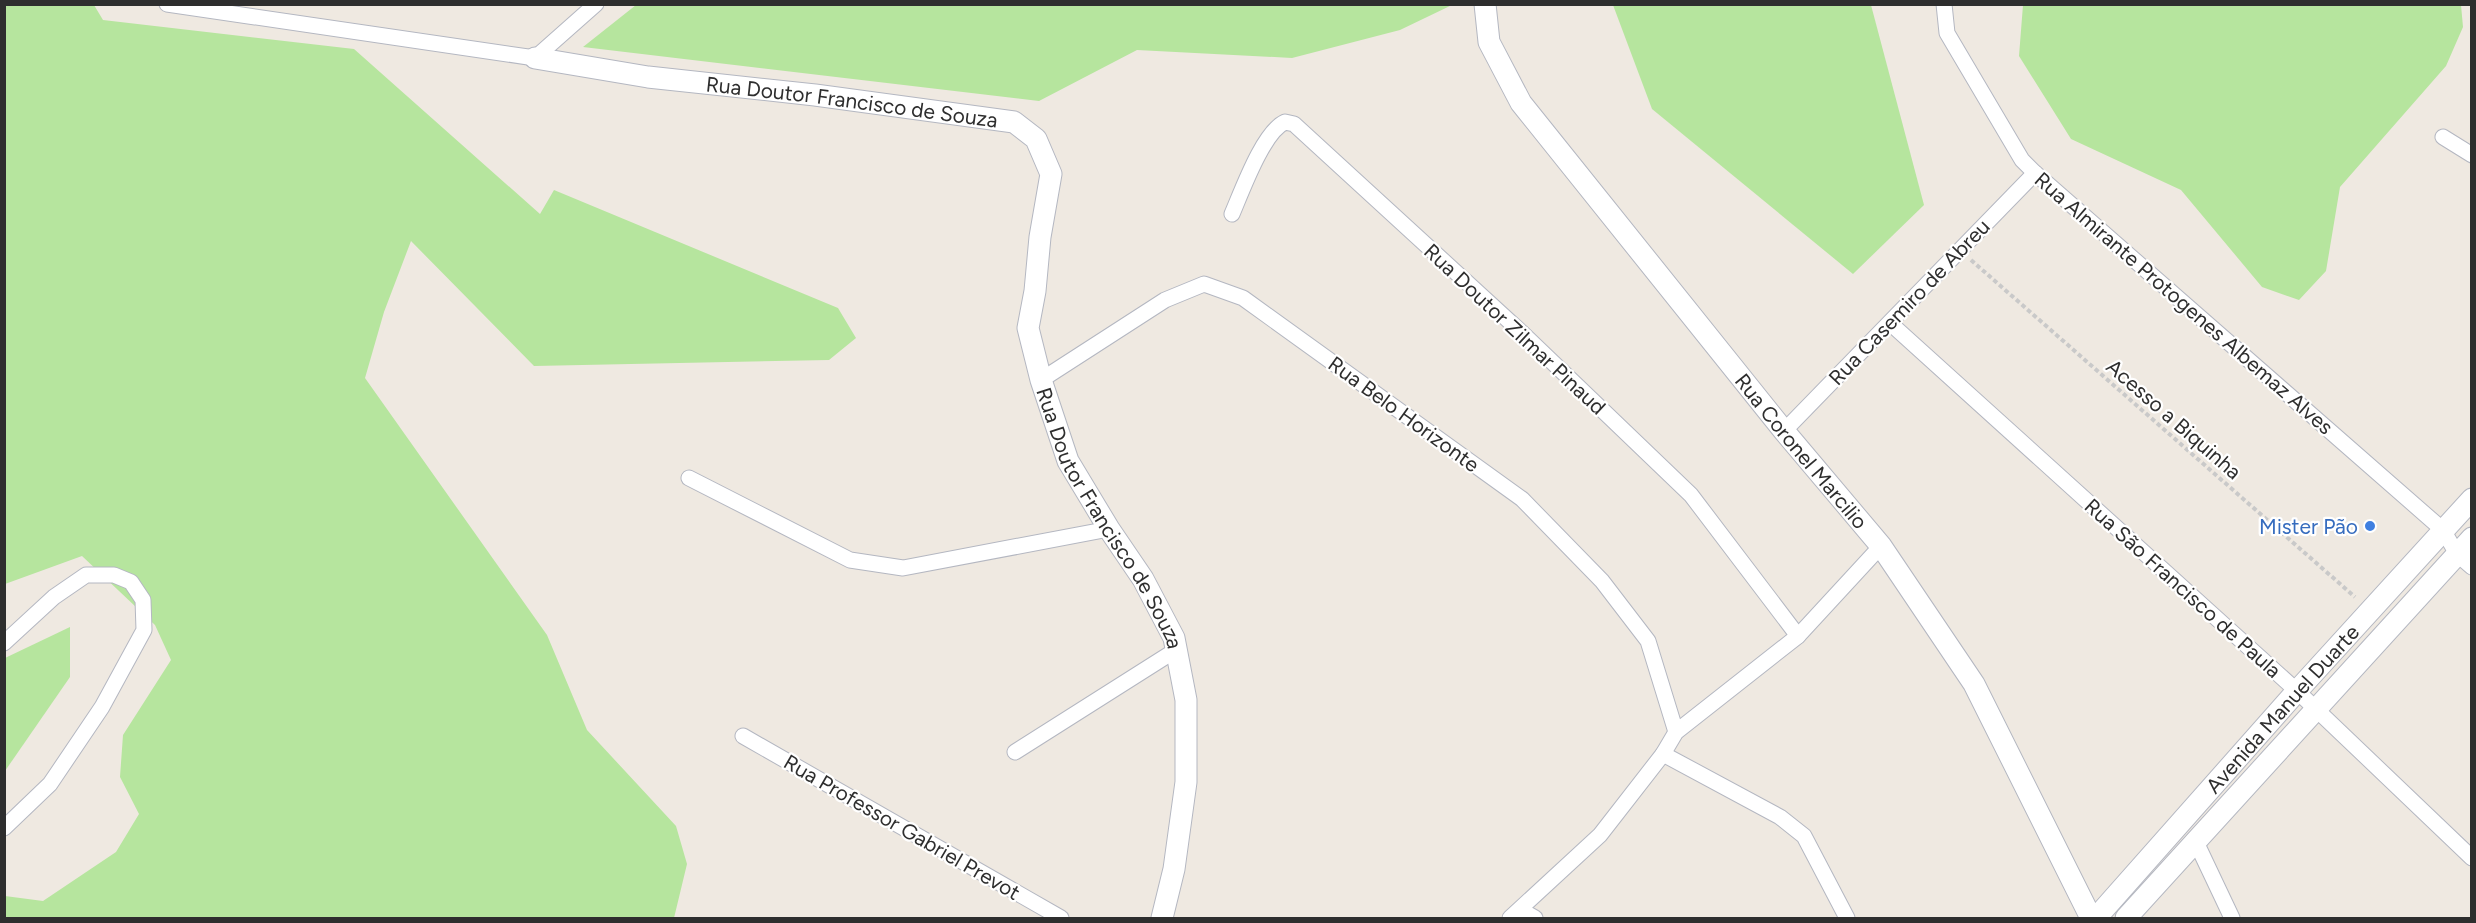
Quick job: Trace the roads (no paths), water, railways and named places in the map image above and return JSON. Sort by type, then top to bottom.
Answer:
[{"type":"street","name":"Rua Doutor Francisco de Souza","points":[[167,4],[535,58],[648,77],[815,95],[1014,122],[1036,139],[1051,174],[1028,328],[1041,380],[1068,461],[1109,530],[1143,579],[1174,638],[1186,700],[1186,782],[1174,869],[1162,918]]},
{"type":"street","points":[[535,58],[596,4]]},
{"type":"street","name":"Rua Coronel Marcilio","points":[[1485,4],[1489,42],[1521,103],[1784,431],[1881,546],[1974,684],[2091,918]]},
{"type":"street","name":"Rua Almirante Protogenes Albemaz Alves","points":[[1944,4],[1947,33],[2022,160],[2443,530],[2464,561]]},
{"type":"street","name":"Rua Doutor Zilmar Pinaud","points":[[1232,214],[1256,163],[1279,125],[1286,122],[1294,124],[1521,332],[1691,495],[1798,636]]},
{"type":"street","points":[[2443,137],[2472,155]]},
{"type":"street","name":"Rua Casemiro de Abreu","points":[[1784,431],[2035,173]]},
{"type":"street","name":"Rua Belo Horizonte","points":[[1041,380],[1165,300],[1204,284],[1243,298],[1522,499],[1602,581],[1648,641],[1676,732]]},
{"type":"street","name":"Rua São Francisco de Paula","points":[[1890,323],[2317,709],[2472,858]]},
{"type":"street","points":[[689,478],[850,560],[903,568],[1109,530]]},
{"type":"street","name":"Avenida Manuel Duarte","points":[[2096,918],[2297,691],[2472,499]]},
{"type":"street","name":"Avenida Manuel Duarte","points":[[2126,918],[2317,709],[2464,561],[2472,538]]},
{"type":"street","points":[[1515,914],[1600,835],[1663,754],[1676,732],[1798,636],[1881,546]]},
{"type":"street","points":[[4,643],[54,597],[86,575],[114,575],[131,582],[143,600],[144,630],[102,707],[50,784],[4,828]]},
{"type":"street","points":[[1015,752],[1176,650]]},
{"type":"street","name":"Rua Professor Gabriel Prevot","points":[[743,736],[1061,918]]},
{"type":"street","points":[[1663,754],[1780,817],[1804,836],[1847,918]]},
{"type":"street","points":[[2196,842],[2232,918]]},
{"type":"street","points":[[1515,914],[1535,918]]},
{"type":"place","name":"Mister Pão","points":[[2370,526]]}]
